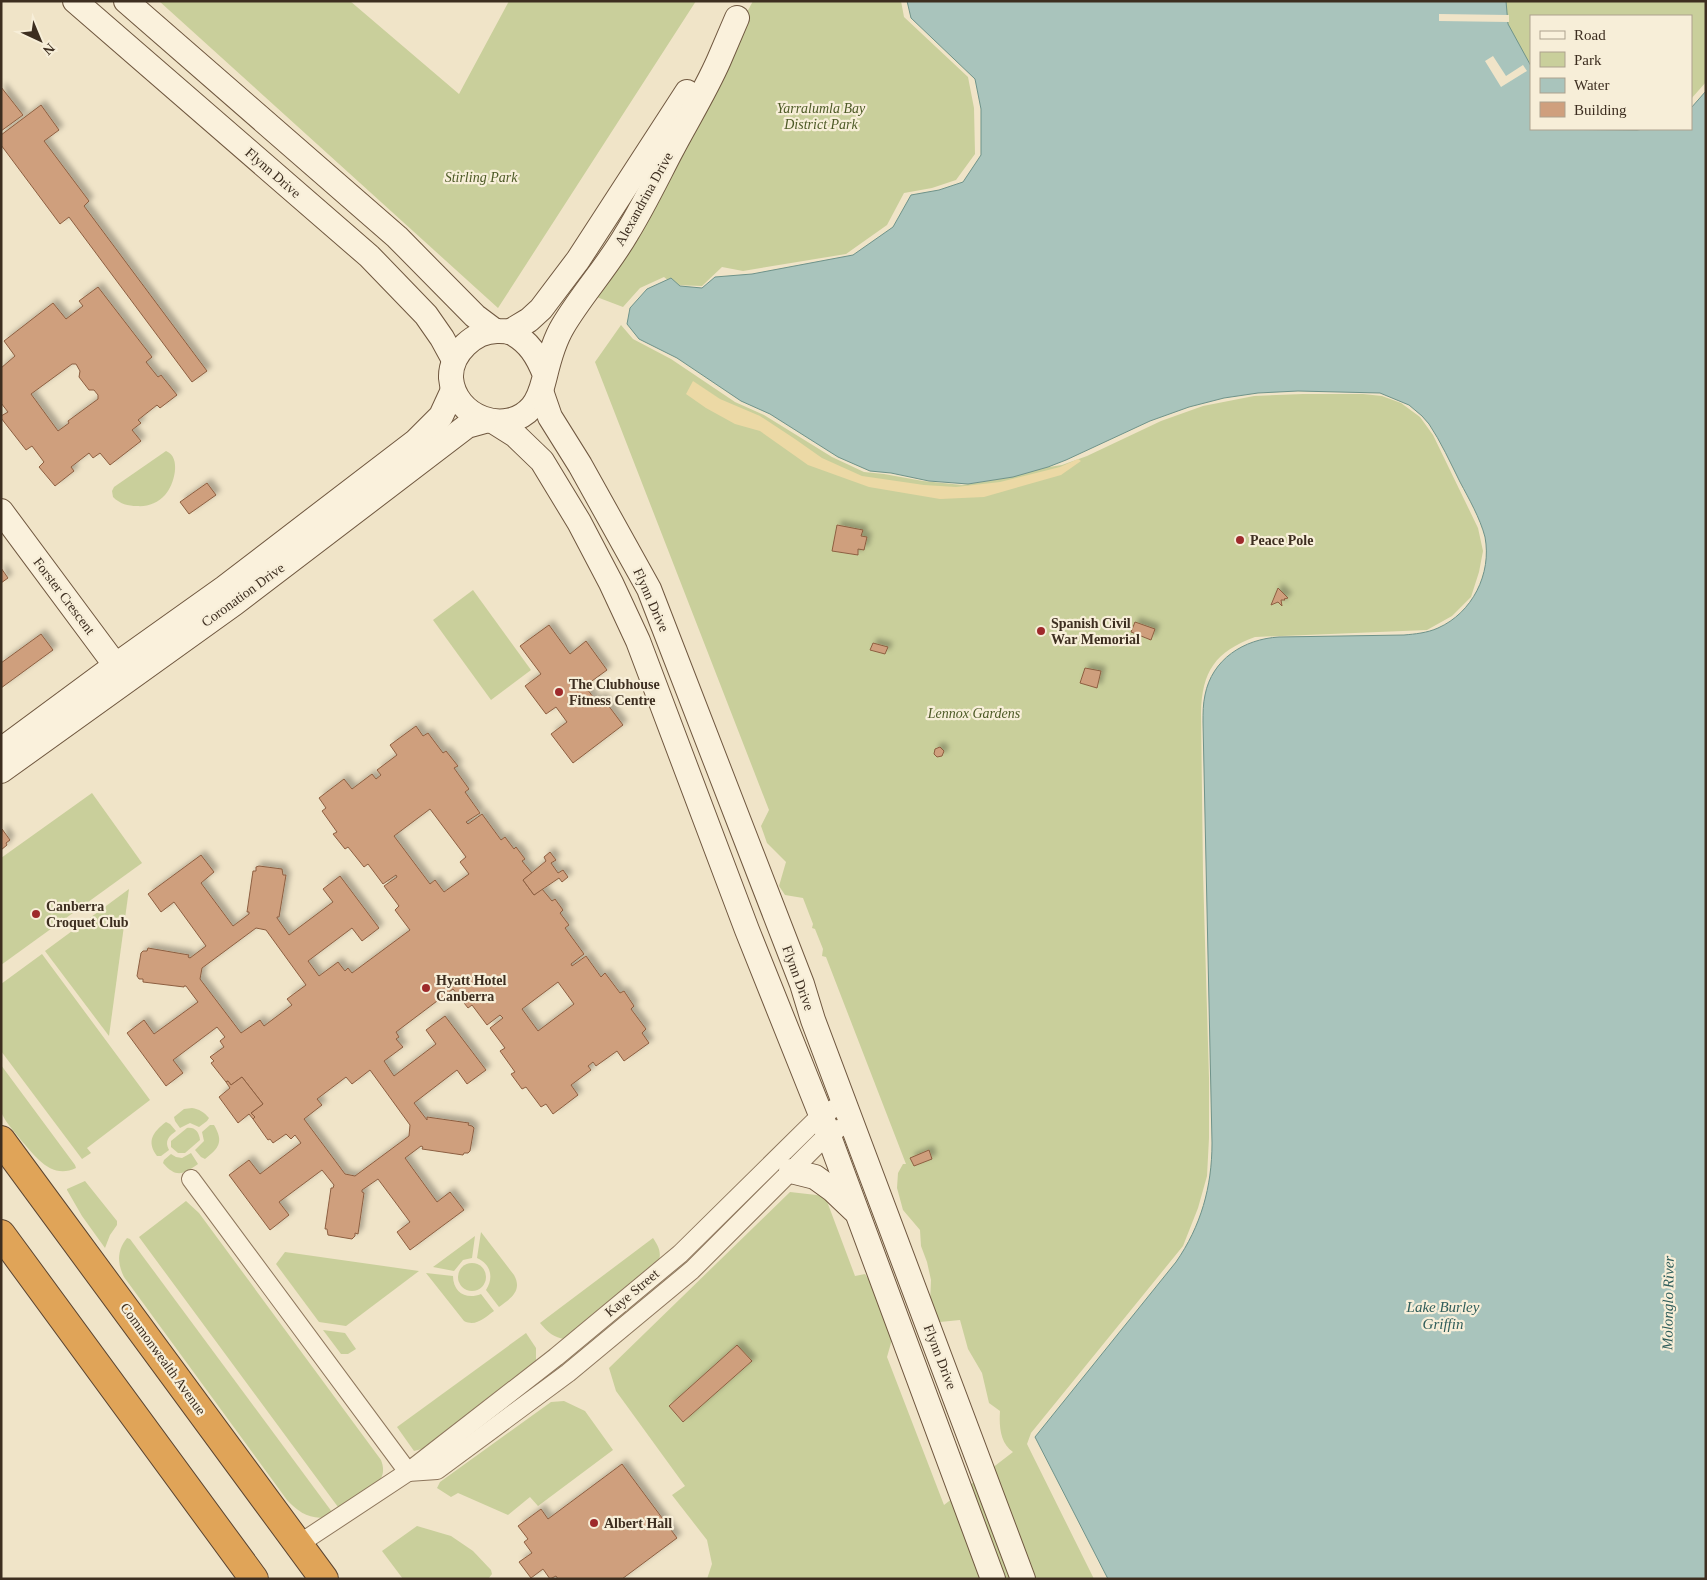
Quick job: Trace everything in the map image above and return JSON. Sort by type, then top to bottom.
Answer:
[{"type":"highway","name":"Commonwealth Avenue","points":[[1,1140],[324,1579]]},
{"type":"highway","points":[[1,1234],[254,1579]]},
{"type":"main road","name":"Flynn Drive","points":[[75,1],[369,256],[426,315],[454,360]]},
{"type":"main road","points":[[126,1],[397,237],[475,316],[502,331],[531,348],[539,360],[543,383],[533,406],[524,415],[512,421],[491,422],[468,411],[453,390],[451,376],[454,360],[469,341],[482,334],[502,331]]},
{"type":"main road","name":"Alexandrina Drive","points":[[502,331],[529,320],[541,308],[578,260],[604,222],[640,162],[741,10]]},
{"type":"main road","name":"Alexandrina Drive","points":[[543,383],[554,344],[563,326],[627,234],[719,61],[741,10]]},
{"type":"main road","name":"Flynn Drive","points":[[543,383],[550,417],[580,465],[649,589],[802,984],[813,1020],[1023,1579]]},
{"type":"main road","name":"Coronation Drive","points":[[1,771],[224,588],[416,441],[441,416],[453,390]]},
{"type":"main road","name":"Flynn Drive","points":[[491,422],[516,435],[542,461],[579,522],[611,583],[638,641],[733,893],[824,1124],[993,1579]]},
{"type":"main road","name":"Coronation Drive","points":[[1,750],[121,672],[235,603],[467,426],[491,422]]},
{"type":"main road","name":"Forster Crescent","points":[[1,511],[121,672]]},
{"type":"main road","points":[[787,1029],[813,1020]]},
{"type":"main road","points":[[791,1171],[815,1177],[833,1190],[857,1213]]},
{"type":"street","name":"Kaye Street","points":[[299,1544],[408,1472],[556,1357],[680,1254],[824,1124],[849,1113]]},
{"type":"street","name":"Kaye Street","points":[[408,1472],[437,1470],[568,1373],[692,1270],[791,1171],[824,1124]]},
{"type":"street","points":[[191,1179],[408,1472]]},
{"type":"green space","name":"Stirling Park","points":[[159,1],[350,1],[459,94],[509,1],[696,1],[498,308]]},
{"type":"green space","name":"Yarralumla Bay District Park","points":[[753,1],[901,1],[904,17],[968,77],[974,108],[975,154],[956,180],[932,188],[904,193],[887,225],[846,254],[743,271],[722,267],[702,286],[674,285],[664,277],[640,288],[623,307],[594,296]]},
{"type":"green space","points":[[1499,1],[1706,1],[1706,82],[1692,98],[1692,15],[1530,15],[1530,74],[1520,58]]},
{"type":"green space","name":"Lennox Gardens","points":[[621,325],[633,339],[671,359],[735,402],[764,415],[832,457],[864,472],[962,485],[1007,478],[1042,468],[1062,465],[1087,456],[1161,421],[1203,406],[1254,396],[1363,394],[1382,396],[1401,403],[1420,417],[1433,435],[1478,528],[1483,551],[1471,597],[1452,616],[1427,630],[1255,637],[1230,649],[1213,665],[1208,674],[1204,686],[1201,713],[1203,873],[1209,1078],[1207,1176],[1198,1208],[1183,1246],[1031,1433],[1027,1444],[1094,1579],[707,1579],[712,1564],[707,1540],[672,1495],[685,1486],[616,1391],[609,1368],[790,1192],[825,1196],[855,1276],[865,1274],[892,1315],[891,1343],[887,1357],[944,1505],[1013,1452],[1005,1444],[1000,1428],[1000,1411],[989,1403],[982,1373],[968,1349],[960,1320],[940,1322],[930,1304],[931,1280],[921,1246],[920,1230],[903,1210],[897,1188],[898,1173],[903,1164],[906,1164],[826,957],[822,956],[823,949],[815,929],[812,928],[813,924],[803,898],[785,895],[779,886],[786,862],[767,843],[761,826],[769,810],[595,362]]},
{"type":"green space","points":[[166,451],[174,459],[175,472],[168,491],[162,498],[145,506],[130,506],[113,497],[112,491],[114,487]]},
{"type":"green space","points":[[473,590],[531,670],[491,700],[433,620]]},
{"type":"green space","name":"Canberra Croquet Club","points":[[92,793],[142,863],[1,965],[1,858]]},
{"type":"green space","points":[[129,889],[109,1036],[45,951]]},
{"type":"green space","points":[[42,954],[150,1100],[87,1148],[91,1153],[82,1159],[1,1051],[1,984]]},
{"type":"green space","points":[[1,1065],[76,1168],[67,1171],[51,1169],[38,1159],[8,1124],[1,1110]]},
{"type":"green space","points":[[192,1108],[201,1111],[209,1118],[199,1127],[190,1123],[180,1128],[174,1117],[184,1109]]},
{"type":"green space","points":[[166,1122],[176,1131],[168,1139],[169,1150],[161,1156],[157,1156],[152,1146],[152,1137]]},
{"type":"green space","points":[[210,1125],[214,1125],[219,1140],[217,1148],[205,1159],[195,1150],[204,1141],[202,1132]]},
{"type":"green space","points":[[187,1128],[192,1128],[196,1131],[200,1140],[185,1153],[178,1153],[171,1147],[171,1141]]},
{"type":"green space","points":[[191,1153],[198,1164],[188,1171],[176,1173],[163,1163],[171,1154],[182,1158]]},
{"type":"green space","points":[[85,1181],[117,1221],[117,1225],[110,1235],[105,1248],[82,1216],[67,1190]]},
{"type":"green space","points":[[186,1201],[199,1213],[381,1460],[383,1472],[380,1480],[342,1509],[338,1507],[139,1237]]},
{"type":"green space","points":[[481,1232],[514,1275],[516,1281],[517,1286],[514,1294],[499,1307],[486,1290],[490,1281],[490,1272],[485,1264],[477,1258]]},
{"type":"green space","points":[[475,1236],[472,1258],[463,1260],[454,1271],[433,1267]]},
{"type":"green space","points":[[127,1238],[130,1239],[332,1512],[327,1517],[321,1518],[305,1514],[287,1500],[124,1277],[119,1257],[121,1247]]},
{"type":"green space","points":[[653,1238],[659,1250],[658,1263],[566,1339],[551,1334],[540,1323]]},
{"type":"green space","points":[[285,1252],[419,1271],[346,1326],[319,1322],[276,1264]]},
{"type":"green space","points":[[472,1263],[482,1267],[486,1277],[482,1287],[472,1291],[462,1287],[458,1277],[462,1267]]},
{"type":"green space","points":[[426,1273],[453,1276],[455,1287],[458,1291],[471,1296],[481,1294],[494,1311],[476,1322],[468,1323],[464,1321]]},
{"type":"green space","points":[[323,1330],[345,1333],[356,1349],[348,1354],[341,1354]]},
{"type":"green space","points":[[526,1333],[536,1348],[536,1362],[426,1448],[414,1451],[397,1427]]},
{"type":"green space","points":[[564,1401],[585,1411],[613,1450],[538,1506],[530,1497],[508,1515],[458,1493],[451,1497],[437,1488],[440,1482],[551,1402]]},
{"type":"green space","points":[[417,1526],[451,1536],[473,1551],[491,1570],[492,1574],[488,1579],[403,1579],[382,1551]]},
{"type":"sand","points":[[693,381],[720,399],[760,416],[822,458],[862,476],[924,485],[956,487],[1000,482],[1060,467],[1078,459],[1081,461],[1061,475],[984,497],[940,499],[869,487],[808,465],[760,431],[735,424],[706,408],[686,394]]},
{"type":"water","name":"Lake Burley Griffin","points":[[907,1],[1506,1],[1508,24],[1530,64],[1530,130],[1692,130],[1692,107],[1706,91],[1706,1579],[1108,1579],[1035,1437],[1176,1262],[1192,1234],[1207,1190],[1212,1143],[1203,708],[1209,682],[1222,661],[1232,653],[1254,642],[1266,639],[1279,637],[1404,635],[1438,628],[1461,613],[1477,591],[1485,565],[1485,537],[1477,516],[1429,424],[1409,405],[1380,393],[1298,391],[1258,393],[1224,398],[1189,407],[1150,421],[1048,467],[1013,477],[968,484],[929,481],[891,473],[870,471],[838,457],[770,414],[741,401],[677,358],[639,339],[627,324],[630,308],[647,289],[671,278],[680,286],[702,288],[715,277],[752,274],[853,255],[893,227],[911,195],[939,190],[963,182],[981,155],[981,109],[975,79],[911,18]]},
{"type":"pier","points":[[1439,14],[1509,15],[1509,22],[1439,21]]},
{"type":"pier","points":[[1493,56],[1506,76],[1523,65],[1527,71],[1501,87],[1485,61]]},
{"type":"building","points":[[1,87],[23,115],[1,131]]},
{"type":"building","points":[[41,105],[59,130],[44,141],[89,201],[84,206],[207,371],[192,382],[69,217],[60,224],[1,145],[1,135]]},
{"type":"building","points":[[98,287],[152,357],[146,362],[158,377],[161,375],[177,395],[160,408],[157,405],[138,420],[141,423],[132,430],[141,441],[110,465],[100,453],[93,458],[89,453],[71,467],[74,471],[55,486],[39,467],[44,462],[32,446],[26,450],[1,418],[1,416],[8,412],[1,403],[1,368],[15,356],[4,341],[53,303],[66,319],[83,306],[79,301]],"holes":[[[72,364],[76,364],[80,371],[79,377],[89,390],[94,390],[98,395],[98,399],[68,421],[69,423],[58,431],[31,394]]]},
{"type":"building","points":[[207,483],[216,495],[189,514],[180,502]]},
{"type":"building","points":[[837,525],[863,530],[861,536],[867,537],[864,550],[858,549],[858,555],[832,551]]},
{"type":"building","points":[[1,568],[8,578],[1,583]]},
{"type":"building","points":[[1278,588],[1288,598],[1281,600],[1282,606],[1278,602],[1271,605]]},
{"type":"building","points":[[1135,622],[1155,629],[1151,640],[1131,632]]},
{"type":"building","name":"The Clubhouse Fitness Centre","points":[[549,625],[570,654],[586,641],[607,670],[585,686],[596,701],[602,697],[623,725],[573,763],[551,734],[567,722],[556,707],[546,714],[525,686],[541,674],[520,646]]},
{"type":"building","points":[[41,634],[53,650],[1,688],[1,663]]},
{"type":"building","points":[[873,643],[888,647],[885,654],[870,650]]},
{"type":"building","points":[[1085,668],[1101,671],[1097,688],[1080,683]]},
{"type":"building","name":"Hyatt Hotel Canberra","points":[[416,726],[423,736],[428,733],[443,753],[446,751],[458,766],[454,768],[469,789],[465,792],[480,813],[466,822],[468,824],[482,814],[501,840],[505,837],[514,849],[516,847],[525,859],[522,861],[532,873],[523,880],[534,895],[542,889],[552,901],[555,899],[563,910],[560,913],[569,925],[565,928],[584,954],[571,964],[572,966],[586,956],[601,977],[605,973],[620,993],[624,991],[634,1006],[631,1009],[646,1029],[642,1033],[649,1043],[624,1061],[617,1051],[596,1066],[593,1062],[588,1066],[591,1070],[571,1085],[578,1095],[553,1114],[546,1104],[541,1107],[526,1087],[522,1089],[511,1074],[515,1072],[500,1051],[505,1048],[490,1028],[503,1018],[500,1015],[487,1025],[472,1005],[468,1008],[453,989],[396,1032],[399,1037],[396,1039],[403,1047],[384,1061],[394,1076],[436,1044],[426,1030],[445,1016],[486,1070],[467,1084],[457,1070],[414,1103],[427,1120],[427,1117],[469,1123],[468,1125],[474,1128],[468,1153],[463,1155],[422,1149],[423,1147],[421,1146],[405,1158],[437,1202],[450,1192],[464,1210],[410,1250],[397,1232],[410,1222],[378,1179],[362,1190],[364,1193],[358,1234],[355,1233],[352,1239],[328,1235],[327,1229],[325,1229],[331,1188],[334,1185],[322,1170],[279,1202],[289,1215],[270,1230],[229,1175],[249,1160],[260,1174],[301,1143],[295,1135],[291,1139],[286,1134],[273,1143],[270,1139],[268,1140],[253,1119],[255,1117],[251,1113],[263,1104],[242,1077],[231,1085],[228,1081],[226,1082],[211,1063],[214,1061],[210,1057],[224,1047],[220,1041],[225,1037],[217,1027],[173,1060],[183,1073],[166,1086],[127,1033],[144,1020],[154,1034],[198,1002],[186,986],[143,982],[143,979],[139,979],[137,976],[141,953],[147,951],[148,948],[189,955],[188,957],[190,958],[206,946],[174,902],[161,912],[148,894],[201,855],[214,872],[201,883],[233,926],[249,914],[247,912],[253,871],[256,871],[256,867],[282,869],[283,875],[286,875],[279,917],[277,918],[289,935],[333,902],[323,889],[340,876],[379,928],[362,941],[352,928],[308,961],[319,976],[338,962],[345,971],[348,968],[352,973],[410,930],[395,910],[399,906],[384,886],[397,877],[396,875],[383,884],[368,864],[364,867],[348,847],[345,849],[333,834],[337,832],[322,811],[326,808],[319,798],[344,779],[352,789],[372,774],[376,779],[381,775],[377,770],[397,755],[390,745]],"holes":[[[430,809],[466,857],[460,862],[469,874],[444,892],[435,880],[430,884],[394,836]],[[256,928],[266,930],[306,985],[287,999],[292,1005],[264,1026],[260,1020],[241,1033],[200,979],[202,968]],[[558,982],[574,1004],[538,1031],[522,1009]],[[370,1070],[410,1125],[409,1136],[355,1176],[345,1174],[304,1119],[322,1105],[317,1099],[346,1077],[352,1084]]]},
{"type":"building","points":[[940,747],[944,751],[942,756],[937,757],[934,754],[935,749]]},
{"type":"building","points":[[2,829],[10,840],[1,850]]},
{"type":"building","points":[[550,852],[556,860],[551,863],[558,873],[563,870],[568,877],[562,882],[559,878],[534,895],[523,880],[546,861],[544,857]]},
{"type":"building","points":[[242,1077],[263,1104],[251,1113],[255,1117],[253,1119],[249,1114],[238,1123],[219,1097],[230,1088],[226,1082],[228,1081],[231,1085]]},
{"type":"building","points":[[929,1150],[932,1159],[914,1166],[910,1158]]},
{"type":"building","points":[[737,1345],[752,1361],[683,1422],[669,1406]]},
{"type":"building","name":"Albert Hall","points":[[622,1464],[677,1538],[622,1579],[558,1579],[556,1576],[550,1579],[543,1569],[531,1578],[519,1562],[532,1553],[524,1542],[528,1539],[518,1526],[541,1509],[548,1519]]},
{"type":"place","name":"Peace Pole","points":[[1240,540]]},
{"type":"place","name":"Spanish Civil War Memorial","points":[[1041,631]]},
{"type":"place","name":"The Clubhouse Fitness Centre","points":[[559,692]]},
{"type":"place","name":"Canberra Croquet Club","points":[[36,914]]},
{"type":"place","name":"Hyatt Hotel Canberra","points":[[426,988]]},
{"type":"place","name":"Albert Hall","points":[[594,1523]]},
{"type":"water label","name":"Molonglo River","points":[[1668,1303]]}]
